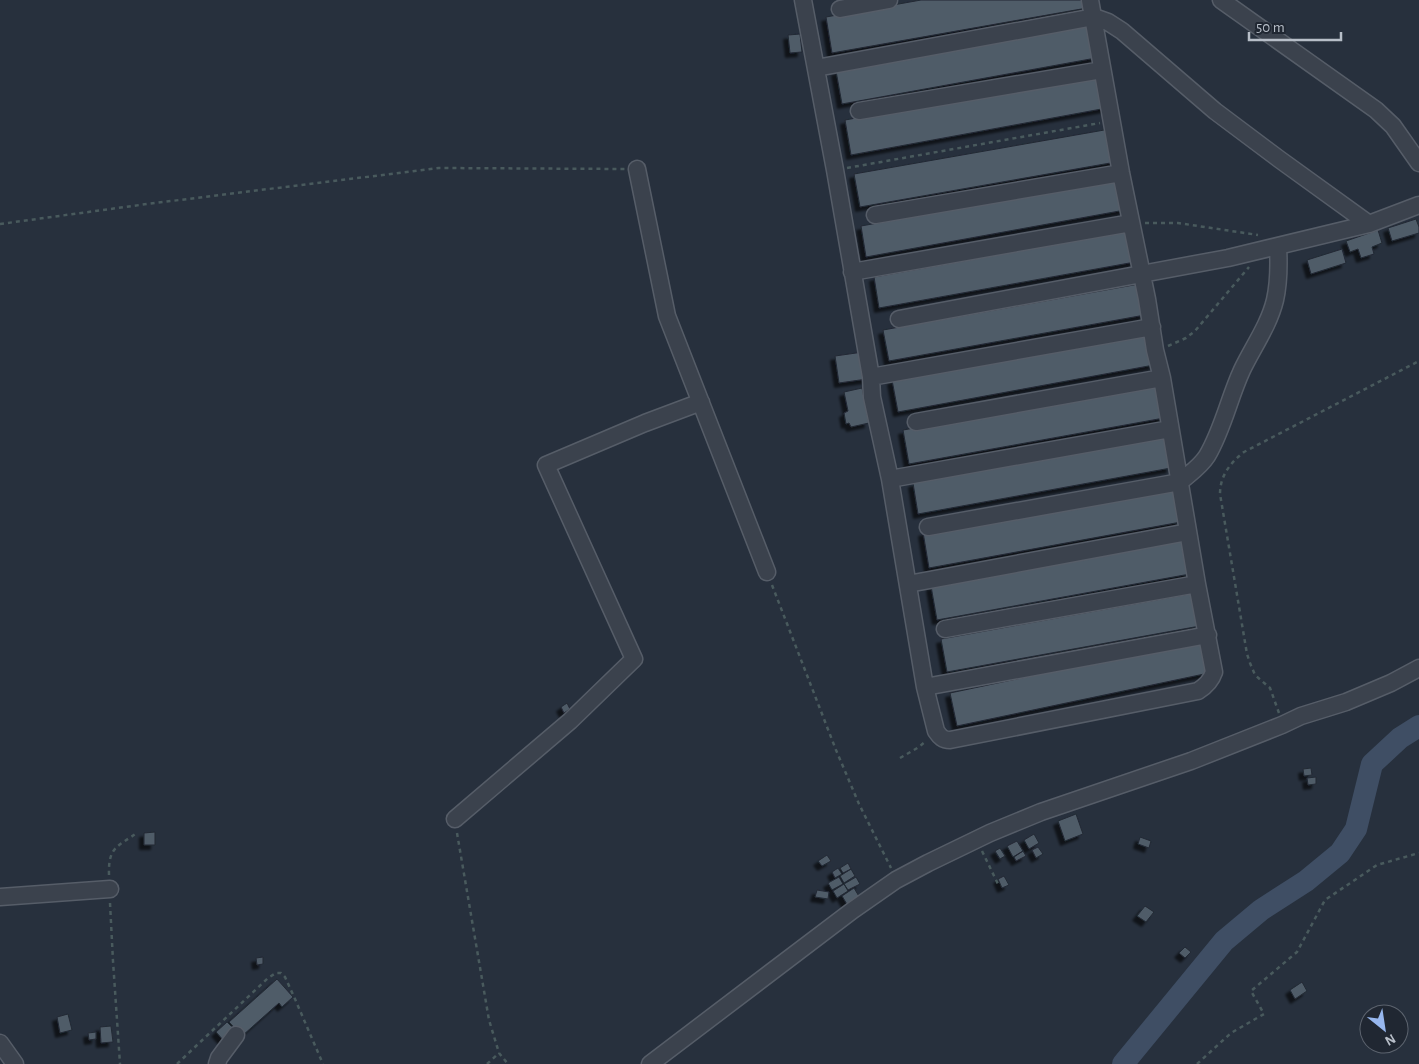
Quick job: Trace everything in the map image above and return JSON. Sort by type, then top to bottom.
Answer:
[{"type":"street","points":[[803,0],[871,377],[872,397],[890,479],[926,687],[936,731],[945,740],[1198,692],[1211,680],[1214,672],[1162,378],[1111,121],[1090,0]]},
{"type":"street","points":[[840,9],[889,0]]},
{"type":"street","points":[[1220,0],[1376,110],[1394,126],[1419,163]]},
{"type":"street","points":[[816,68],[1094,17],[1108,22],[1122,31],[1215,111],[1369,224]]},
{"type":"street","points":[[859,112],[1102,70]]},
{"type":"street","points":[[638,169],[668,316],[767,572]]},
{"type":"street","points":[[875,215],[1121,173]]},
{"type":"street","points":[[899,319],[1141,275],[1266,244],[1369,224],[1419,205]]},
{"type":"street","points":[[852,272],[1131,224]]},
{"type":"street","points":[[928,527],[1180,482],[1200,465],[1214,444],[1242,371],[1275,302],[1279,274],[1266,244]]},
{"type":"street","points":[[871,377],[1152,327]]},
{"type":"street","points":[[916,422],[1162,378]]},
{"type":"street","points":[[455,819],[570,721],[634,659],[546,464],[701,402]]},
{"type":"street","points":[[890,479],[1170,429]]},
{"type":"street","points":[[908,584],[1188,532]]},
{"type":"street","points":[[945,630],[1197,584]]},
{"type":"street","points":[[926,687],[1208,635]]},
{"type":"street","points":[[650,1064],[852,910],[896,880],[928,862],[976,839],[1041,812],[1168,770],[1315,711],[1346,702],[1391,683],[1419,668]]},
{"type":"street","points":[[0,896],[110,889]]},
{"type":"street","points":[[217,1064],[219,1058],[236,1035]]},
{"type":"street","points":[[0,1043],[14,1064]]},
{"type":"path","points":[[835,170],[1111,121]]},
{"type":"path","points":[[0,224],[439,168],[638,169]]},
{"type":"path","points":[[1131,224],[1178,223],[1266,244],[1195,331],[1186,338],[1155,350]]},
{"type":"path","points":[[1282,725],[1270,688],[1255,675],[1250,663],[1220,494],[1222,479],[1229,466],[1244,452],[1419,361]]},
{"type":"path","points":[[767,572],[852,786],[896,880]]},
{"type":"path","points":[[900,758],[919,747],[936,731]]},
{"type":"path","points":[[455,819],[489,1020],[499,1053],[508,1064]]},
{"type":"path","points":[[120,1064],[109,869],[112,851],[116,846],[138,832]]},
{"type":"path","points":[[976,839],[998,884]]},
{"type":"path","points":[[1197,1064],[1231,1032],[1264,1014],[1251,991],[1297,952],[1325,900],[1377,865],[1419,853]]},
{"type":"path","points":[[177,1064],[268,978],[276,973],[281,973],[285,977],[323,1064]]},
{"type":"path","points":[[487,1064],[499,1053]]},
{"type":"building","points":[[921,0],[1086,0],[1087,8],[832,53],[826,17]]},
{"type":"building","points":[[1091,25],[1096,58],[842,104],[836,71]]},
{"type":"building","points":[[800,34],[802,52],[790,53],[788,35]]},
{"type":"building","points":[[1101,74],[1107,108],[851,155],[845,120]]},
{"type":"building","points":[[1110,129],[1116,162],[860,207],[854,174]]},
{"type":"building","points":[[1119,179],[1125,210],[866,257],[861,226]]},
{"type":"building","points":[[1416,219],[1419,233],[1392,241],[1388,228]]},
{"type":"building","points":[[1378,230],[1382,243],[1372,247],[1374,254],[1361,258],[1358,249],[1350,252],[1346,241]]},
{"type":"building","points":[[1129,231],[1135,262],[879,308],[874,277]]},
{"type":"building","points":[[1342,249],[1346,263],[1311,274],[1307,260]]},
{"type":"building","points":[[1139,284],[1145,315],[889,361],[883,330]]},
{"type":"building","points":[[1149,333],[1154,365],[898,412],[892,380]]},
{"type":"building","points":[[863,352],[867,379],[839,383],[835,356]]},
{"type":"building","points":[[1158,385],[1164,418],[909,464],[903,430]]},
{"type":"building","points":[[862,388],[869,423],[851,427],[849,423],[846,424],[844,413],[848,411],[844,392]]},
{"type":"building","points":[[1166,437],[1171,468],[918,514],[913,483]]},
{"type":"building","points":[[1174,487],[1181,522],[929,568],[923,532]]},
{"type":"building","points":[[1184,539],[1190,574],[937,620],[931,586]]},
{"type":"building","points":[[1194,593],[1200,626],[947,672],[941,639]]},
{"type":"building","points":[[1202,640],[1209,673],[957,726],[950,693]]},
{"type":"building","points":[[567,703],[570,709],[564,713],[561,707]]},
{"type":"building","points":[[1311,768],[1312,775],[1304,776],[1303,769]]},
{"type":"building","points":[[1316,777],[1316,784],[1308,785],[1307,778]]},
{"type":"building","points":[[1076,814],[1083,834],[1065,841],[1058,821]]},
{"type":"building","points":[[155,832],[155,845],[144,845],[144,833]]},
{"type":"building","points":[[1034,834],[1039,843],[1029,849],[1024,840]]},
{"type":"building","points":[[1140,837],[1151,841],[1149,848],[1138,844]]},
{"type":"building","points":[[1017,841],[1023,851],[1013,857],[1007,846]]},
{"type":"building","points":[[1038,847],[1043,854],[1036,858],[1032,850]]},
{"type":"building","points":[[1000,848],[1005,856],[1000,859],[995,851]]},
{"type":"building","points":[[1023,851],[1026,856],[1016,861],[1014,857]]},
{"type":"building","points":[[827,855],[831,861],[822,866],[818,861]]},
{"type":"building","points":[[848,863],[851,869],[843,873],[840,868]]},
{"type":"building","points":[[838,868],[842,874],[835,878],[832,872]]},
{"type":"building","points":[[851,869],[855,876],[844,883],[840,876]]},
{"type":"building","points":[[1004,876],[1009,885],[1002,888],[998,879]]},
{"type":"building","points":[[839,877],[843,884],[832,890],[828,883]]},
{"type":"building","points":[[856,877],[860,884],[848,890],[844,884]]},
{"type":"building","points":[[844,884],[848,891],[837,898],[833,891]]},
{"type":"building","points":[[854,888],[860,898],[848,906],[842,896]]},
{"type":"building","points":[[817,890],[829,892],[828,899],[815,897]]},
{"type":"building","points":[[1145,906],[1154,912],[1146,922],[1137,916]]},
{"type":"building","points":[[1185,947],[1191,952],[1185,958],[1179,953]]},
{"type":"building","points":[[263,957],[263,964],[257,965],[256,958]]},
{"type":"building","points":[[277,979],[293,997],[282,1007],[279,1003],[242,1036],[229,1022]]},
{"type":"building","points":[[1302,982],[1307,991],[1295,999],[1290,990]]},
{"type":"building","points":[[68,1014],[72,1030],[60,1033],[57,1017]]},
{"type":"building","points":[[227,1022],[236,1031],[224,1041],[216,1032]]},
{"type":"building","points":[[111,1026],[113,1042],[101,1043],[100,1027]]},
{"type":"building","points":[[96,1032],[96,1039],[89,1040],[88,1033]]},
{"type":"waterway","points":[[1123,1064],[1224,941],[1261,910],[1306,881],[1340,853],[1356,829],[1372,764],[1400,738],[1419,726]]}]
